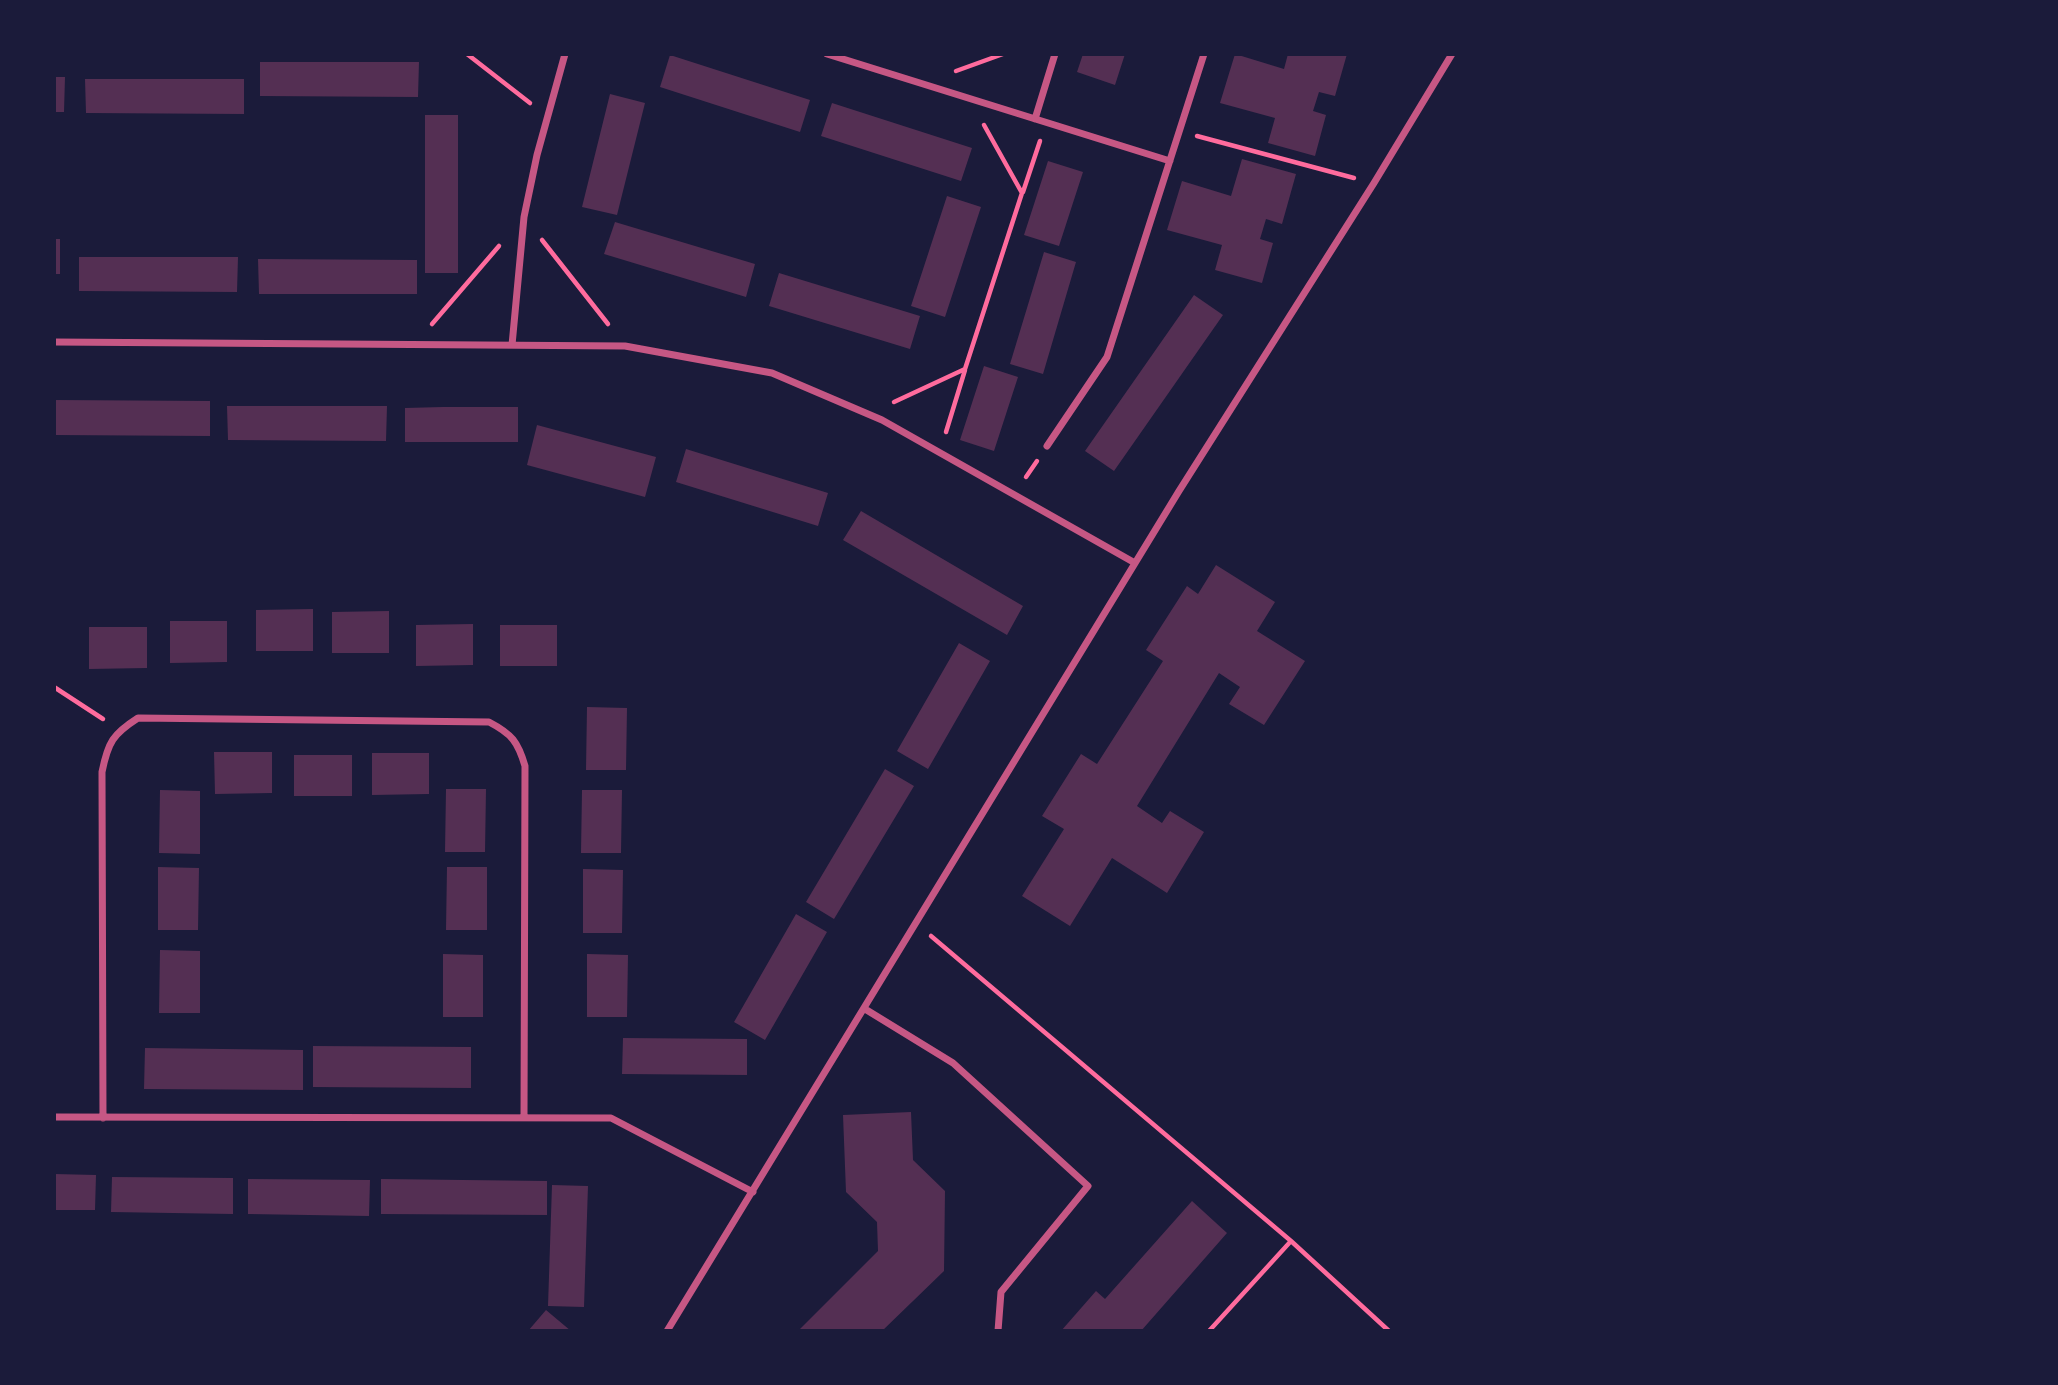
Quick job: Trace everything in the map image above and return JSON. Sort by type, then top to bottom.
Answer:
[{"type":"street","points":[[512,345],[524,217],[565,54]]},
{"type":"street","points":[[827,54],[1170,161]]},
{"type":"street","points":[[1035,119],[1055,54]]},
{"type":"street","points":[[1047,446],[1107,357],[1204,54]]},
{"type":"street","points":[[667,1331],[1135,562],[1374,183],[1452,54]]},
{"type":"street","points":[[54,342],[625,346],[772,373],[868,414],[1135,562]]},
{"type":"street","points":[[103,1118],[102,772],[106,750],[119,730],[138,718],[489,722],[504,730],[519,744],[525,766],[524,1118]]},
{"type":"street","points":[[864,1009],[953,1063],[1088,1186],[1002,1292],[998,1331]]},
{"type":"street","points":[[54,1117],[611,1118],[753,1192]]},
{"type":"path","points":[[467,54],[548,117]]},
{"type":"path","points":[[923,84],[1003,54]]},
{"type":"path","points":[[970,99],[1022,193]]},
{"type":"path","points":[[940,453],[1046,122]]},
{"type":"path","points":[[1179,132],[1374,183]]},
{"type":"path","points":[[868,414],[965,369]]},
{"type":"path","points":[[1014,494],[1047,446]]},
{"type":"path","points":[[54,687],[119,730]]},
{"type":"path","points":[[950,953],[1291,1241],[1389,1331]]},
{"type":"path","points":[[1209,1331],[1291,1241]]},
{"type":"building","points":[[1083,54],[1125,54],[1115,85],[1077,72]]},
{"type":"building","points":[[1235,54],[1284,69],[1288,54],[1347,54],[1335,96],[1319,92],[1313,111],[1326,115],[1315,156],[1268,143],[1275,118],[1220,103]]},
{"type":"building","points":[[670,55],[810,100],[800,132],[660,87]]},
{"type":"building","points":[[260,62],[419,62],[418,97],[260,96]]},
{"type":"building","points":[[54,77],[65,77],[64,112],[54,112]]},
{"type":"building","points":[[85,79],[244,79],[244,114],[86,113]]},
{"type":"building","points":[[610,94],[645,103],[617,215],[582,207]]},
{"type":"building","points":[[832,103],[972,148],[961,181],[821,136]]},
{"type":"building","points":[[425,115],[458,115],[458,273],[425,273]]},
{"type":"building","points":[[1242,159],[1296,174],[1282,224],[1266,219],[1260,239],[1273,243],[1262,283],[1215,270],[1222,245],[1167,230],[1182,181],[1231,196]]},
{"type":"building","points":[[1048,161],[1083,172],[1059,246],[1024,235]]},
{"type":"building","points":[[947,196],[981,207],[945,317],[911,306]]},
{"type":"building","points":[[615,222],[755,264],[746,297],[604,254]]},
{"type":"building","points":[[54,239],[60,239],[60,274],[54,274]]},
{"type":"building","points":[[1044,252],[1076,262],[1043,374],[1010,364]]},
{"type":"building","points":[[79,257],[238,257],[237,292],[79,291]]},
{"type":"building","points":[[258,259],[417,260],[417,294],[259,294]]},
{"type":"building","points":[[779,273],[920,316],[910,349],[769,306]]},
{"type":"building","points":[[1194,295],[1223,315],[1114,471],[1085,451]]},
{"type":"building","points":[[984,366],[1018,377],[994,451],[960,440]]},
{"type":"building","points":[[54,400],[210,401],[210,436],[54,435]]},
{"type":"building","points":[[227,406],[387,406],[386,441],[228,440]]},
{"type":"building","points":[[518,407],[518,442],[405,442],[405,408]]},
{"type":"building","points":[[537,425],[656,457],[645,497],[527,465]]},
{"type":"building","points":[[686,449],[828,493],[818,526],[676,482]]},
{"type":"building","points":[[861,511],[1023,606],[1007,635],[843,540]]},
{"type":"building","points":[[1216,565],[1275,602],[1257,631],[1305,661],[1264,725],[1229,704],[1240,687],[1219,673],[1137,806],[1162,823],[1170,811],[1204,832],[1167,893],[1112,858],[1070,926],[1022,896],[1064,829],[1042,816],[1081,754],[1097,764],[1163,661],[1146,650],[1187,586],[1198,594]]},
{"type":"building","points":[[313,609],[313,651],[256,651],[256,610]]},
{"type":"building","points":[[389,611],[389,653],[332,653],[332,612]]},
{"type":"building","points":[[170,621],[227,621],[227,662],[170,663]]},
{"type":"building","points":[[473,624],[473,665],[416,666],[416,625]]},
{"type":"building","points":[[500,625],[557,625],[557,666],[500,666]]},
{"type":"building","points":[[89,627],[147,627],[147,668],[89,669]]},
{"type":"building","points":[[959,643],[990,661],[928,769],[897,751]]},
{"type":"building","points":[[587,707],[627,708],[626,770],[586,770]]},
{"type":"building","points":[[214,752],[272,752],[272,793],[215,794]]},
{"type":"building","points":[[372,753],[429,753],[429,794],[372,795]]},
{"type":"building","points":[[294,755],[352,755],[352,796],[294,796]]},
{"type":"building","points":[[885,769],[914,786],[834,919],[806,902]]},
{"type":"building","points":[[446,789],[486,789],[485,852],[445,852]]},
{"type":"building","points":[[160,790],[200,791],[200,854],[159,853]]},
{"type":"building","points":[[582,790],[622,790],[621,853],[581,853]]},
{"type":"building","points":[[158,867],[199,868],[198,930],[158,930]]},
{"type":"building","points":[[447,867],[487,867],[487,930],[446,930]]},
{"type":"building","points":[[583,869],[623,870],[622,933],[583,933]]},
{"type":"building","points":[[796,914],[827,932],[765,1040],[734,1022]]},
{"type":"building","points":[[160,950],[200,951],[200,1013],[159,1013]]},
{"type":"building","points":[[443,954],[483,955],[483,1017],[443,1017]]},
{"type":"building","points":[[587,954],[628,955],[627,1017],[587,1017]]},
{"type":"building","points":[[623,1038],[747,1039],[747,1075],[622,1074]]},
{"type":"building","points":[[313,1046],[471,1047],[471,1088],[313,1087]]},
{"type":"building","points":[[145,1048],[303,1050],[303,1090],[144,1089]]},
{"type":"building","points":[[911,1112],[913,1160],[945,1191],[944,1271],[882,1331],[798,1331],[878,1251],[877,1222],[846,1192],[843,1115]]},
{"type":"building","points":[[54,1174],[96,1175],[95,1210],[54,1210]]},
{"type":"building","points":[[112,1177],[233,1178],[233,1214],[111,1212]]},
{"type":"building","points":[[248,1179],[370,1180],[369,1216],[248,1214]]},
{"type":"building","points":[[381,1179],[547,1181],[547,1215],[381,1214]]},
{"type":"building","points":[[552,1185],[588,1186],[584,1307],[548,1306]]},
{"type":"building","points":[[1192,1201],[1227,1233],[1141,1331],[1061,1331],[1096,1291],[1105,1299]]},
{"type":"building","points":[[546,1310],[571,1331],[528,1331]]}]
